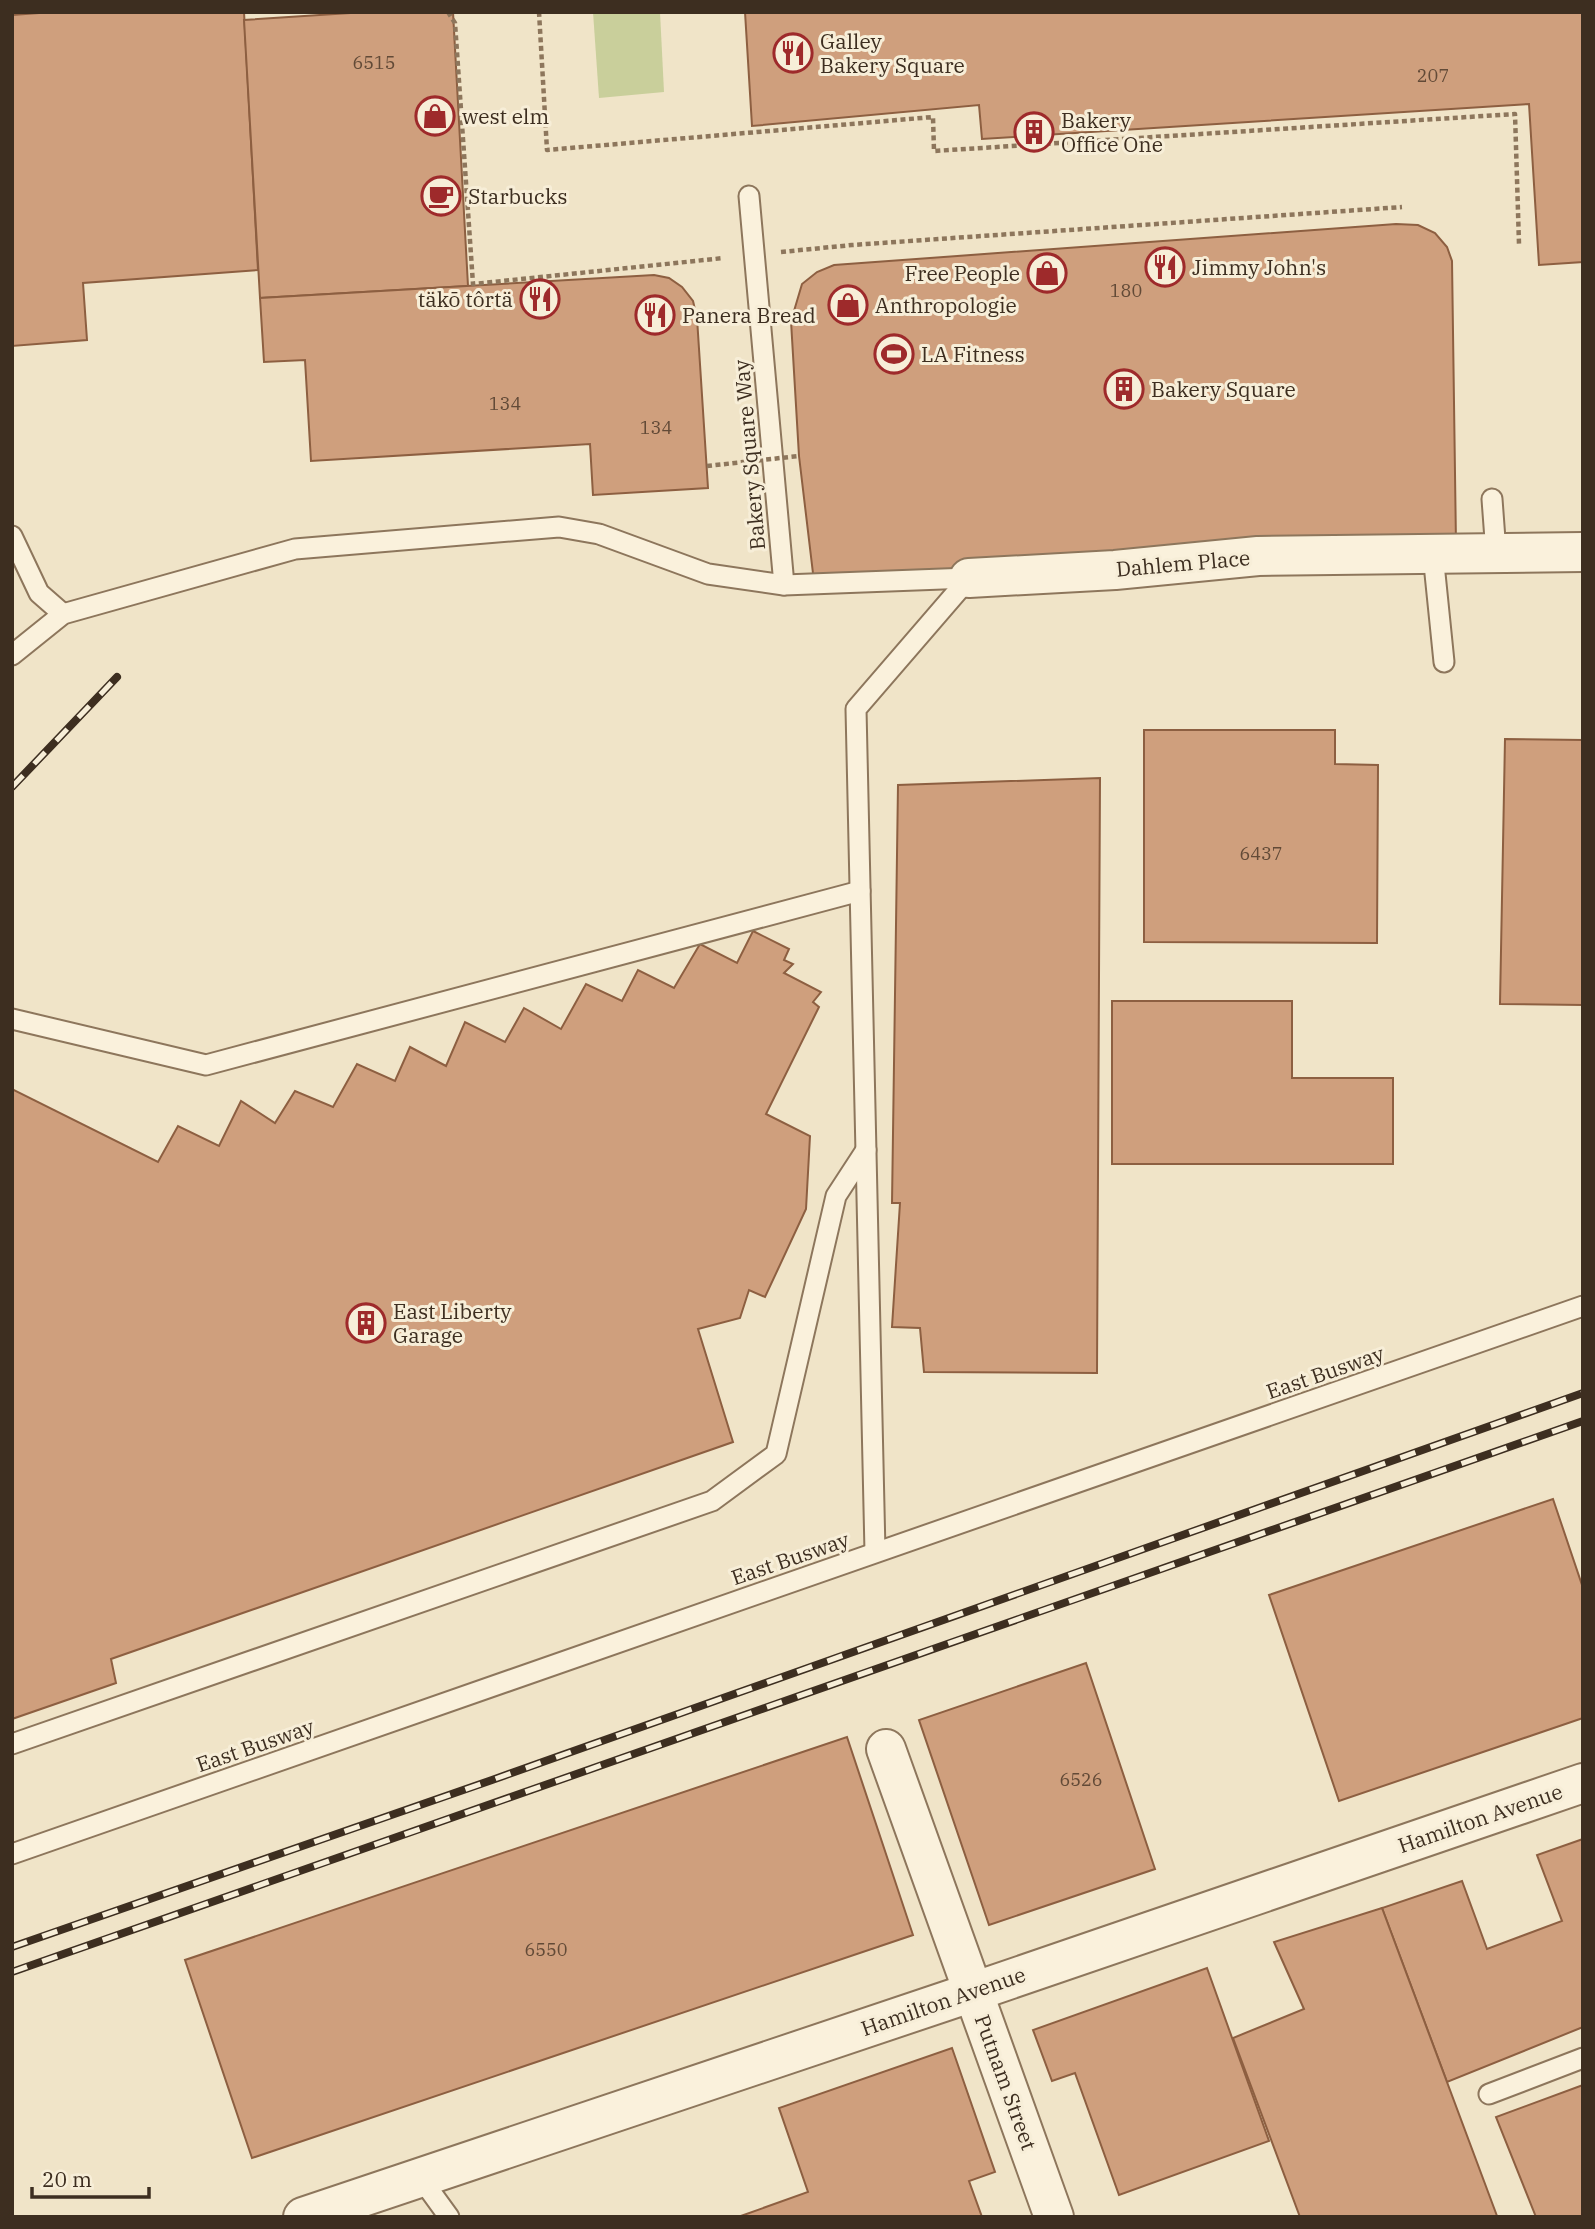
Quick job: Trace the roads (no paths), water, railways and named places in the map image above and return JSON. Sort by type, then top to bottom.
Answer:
[{"type":"street","name":"Dahlem Place","points":[[969,578],[1115,570],[1258,556],[1583,552]]},
{"type":"street","name":"Putnam Street","points":[[886,1749],[1055,2217]]},
{"type":"street","name":"Hamilton Avenue","points":[[303,2217],[1583,1783]]},
{"type":"lane","name":"Bakery Square Way","points":[[749,196],[784,585]]},
{"type":"lane","points":[[1492,499],[1496,553]]},
{"type":"lane","name":"Dahlem Place","points":[[62,614],[295,549],[559,527],[600,534],[708,574],[784,585],[969,578]]},
{"type":"lane","points":[[12,536],[39,593],[62,614],[12,655]]},
{"type":"lane","points":[[1433,554],[1444,662]]},
{"type":"lane","points":[[875,1552],[856,709],[969,578]]},
{"type":"lane","points":[[12,1019],[206,1065],[860,891]]},
{"type":"lane","points":[[12,1745],[712,1500],[776,1454],[836,1196],[866,1150]]},
{"type":"lane","name":"East Busway","points":[[12,1854],[1583,1306]]},
{"type":"lane","points":[[1489,2094],[1583,2058]]},
{"type":"lane","points":[[420,2177],[449,2217]]},
{"type":"railway","points":[[12,787],[117,677]]},
{"type":"railway","points":[[12,1947],[492,1780],[1583,1393]]},
{"type":"railway","points":[[12,1972],[1583,1421]]},
{"type":"place","name":"Galley Bakery Square","points":[[793,53]]},
{"type":"place","name":"west elm","points":[[435,116]]},
{"type":"place","name":"Bakery Office One","points":[[1034,132]]},
{"type":"place","name":"Starbucks","points":[[441,196]]},
{"type":"place","name":"Jimmy John's","points":[[1165,267]]},
{"type":"place","name":"Free People","points":[[1047,273]]},
{"type":"place","name":"täkō tôrtä","points":[[540,299]]},
{"type":"place","name":"Anthropologie","points":[[848,305]]},
{"type":"place","name":"Panera Bread","points":[[655,315]]},
{"type":"place","name":"LA Fitness","points":[[894,354]]},
{"type":"place","name":"Bakery Square","points":[[1124,389]]},
{"type":"place","name":"East Liberty Garage","points":[[366,1323]]}]
